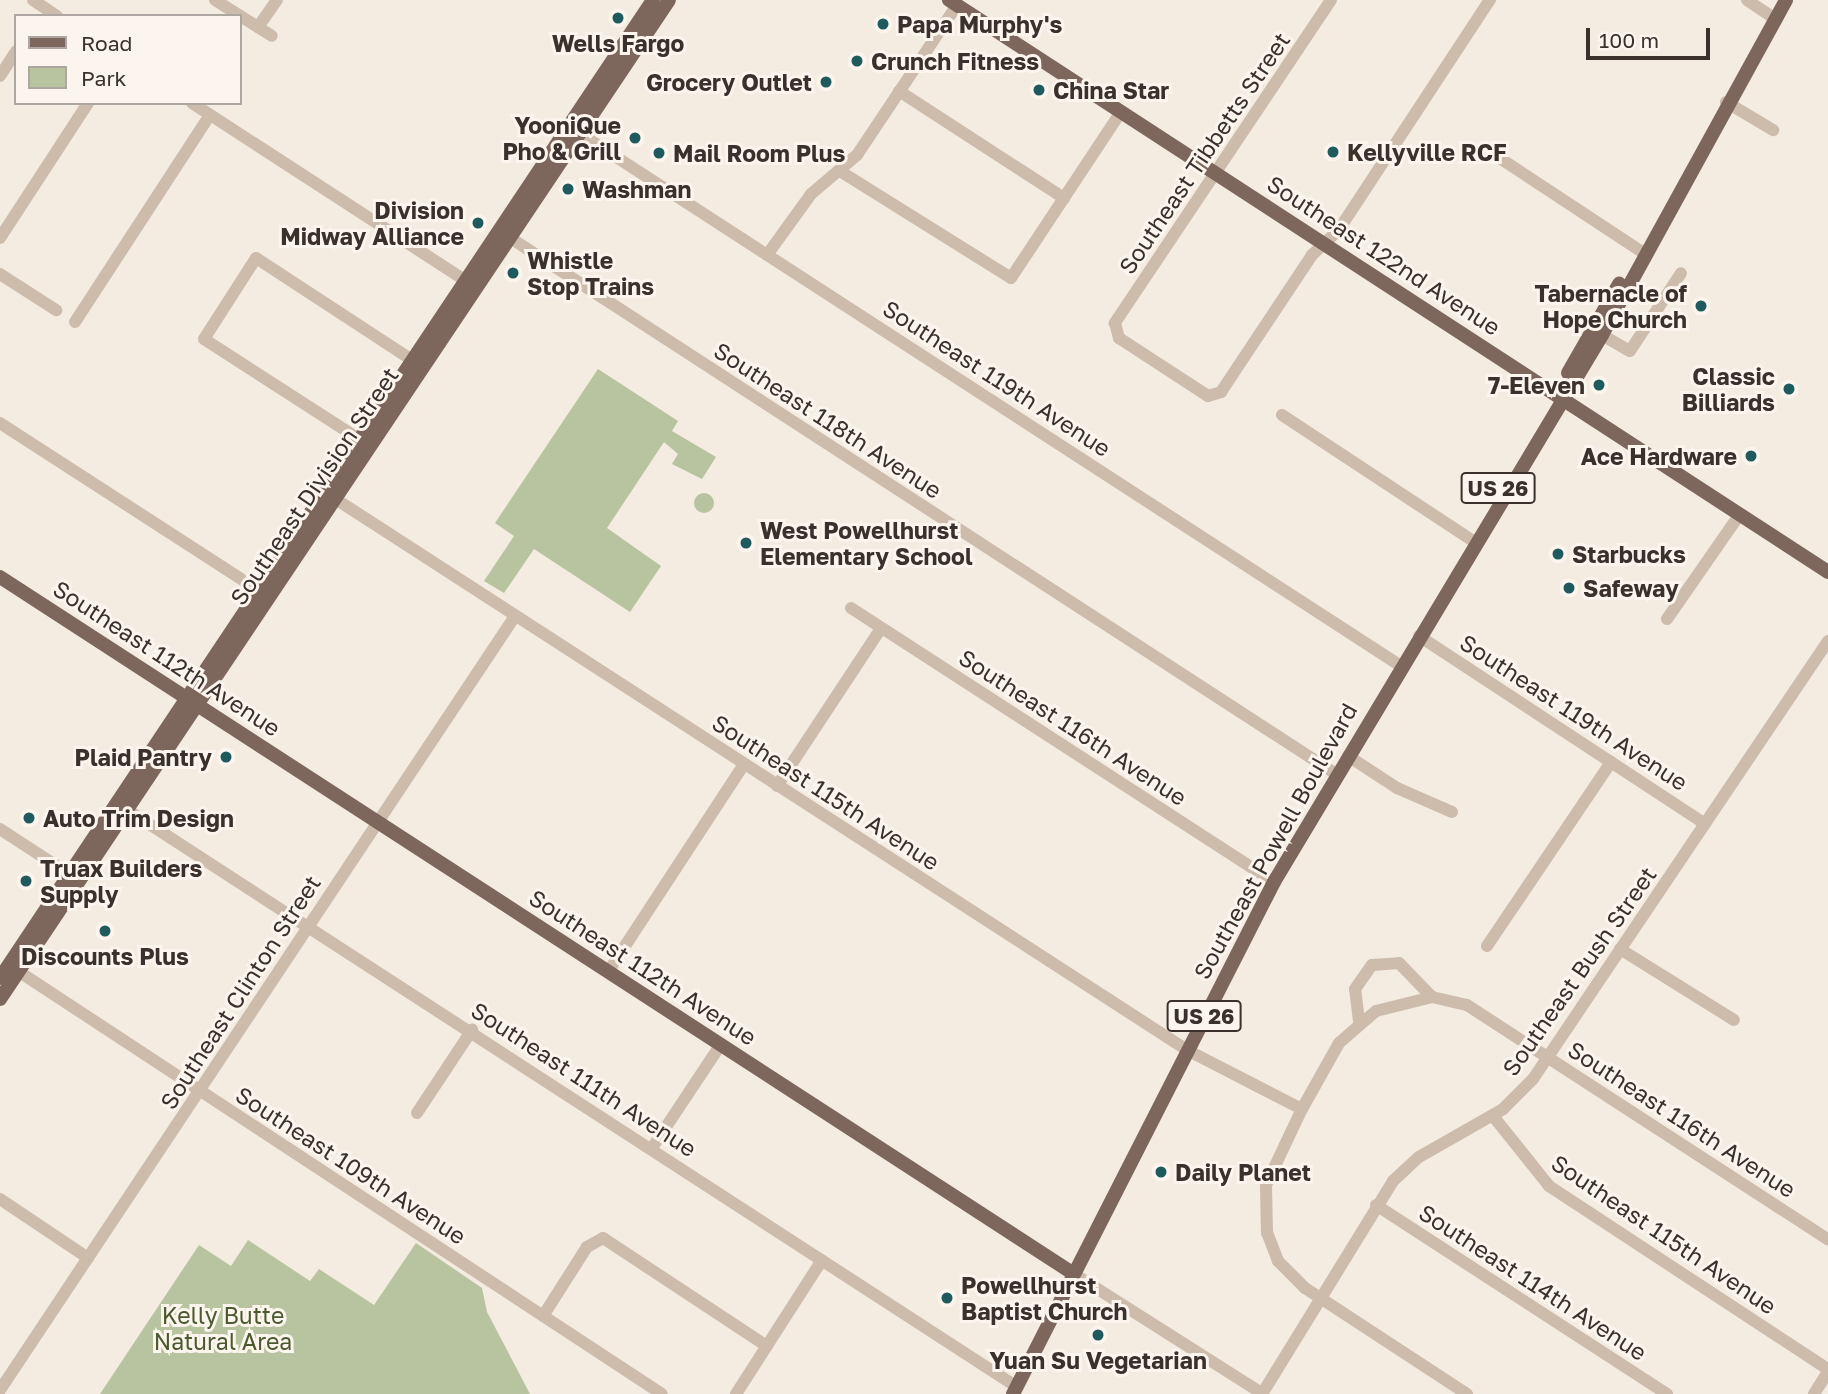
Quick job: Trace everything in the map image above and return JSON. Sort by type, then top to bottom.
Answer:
[{"type":"main road","name":"Southeast Division Street","points":[[0,999],[126,808],[258,590],[412,360],[509,237],[537,195],[653,0]]},
{"type":"main road","name":"Southeast Division Street","points":[[0,978],[69,874],[334,498],[551,152],[574,129],[669,0]]},
{"type":"main road","name":"Southeast Powell Boulevard","points":[[1015,1390],[1274,882],[1560,396],[1786,0]]},
{"type":"main road","name":"Southeast 122nd Avenue","points":[[953,3],[1828,572]]},
{"type":"main road","points":[[537,195],[551,152]]},
{"type":"main road","name":"Southeast Powell Boulevard","points":[[1560,396],[1602,335],[1642,252]]},
{"type":"main road","name":"Southeast 112th Avenue","points":[[0,577],[1074,1274]]},
{"type":"main road","points":[[50,926],[72,881],[69,874]]},
{"type":"main road","points":[[16,953],[18,971]]},
{"type":"street","points":[[215,0],[237,14]]},
{"type":"street","points":[[258,27],[277,0]]},
{"type":"street","name":"Southeast Tibbetts Street","points":[[1324,243],[1215,397],[1114,331],[1331,0]]},
{"type":"street","points":[[1324,243],[1490,0]]},
{"type":"street","points":[[1747,0],[1775,19]]},
{"type":"street","points":[[767,255],[811,194],[843,173],[900,92],[953,3]]},
{"type":"street","points":[[242,17],[272,36]]},
{"type":"street","points":[[0,76],[14,54]]},
{"type":"street","points":[[900,92],[1064,198]]},
{"type":"street","points":[[1726,102],[1773,131]]},
{"type":"street","points":[[0,238],[87,105]]},
{"type":"street","points":[[195,105],[470,284]]},
{"type":"street","points":[[843,173],[1011,278],[1121,112]]},
{"type":"street","points":[[75,322],[210,115]]},
{"type":"street","name":"Southeast 119th Avenue","points":[[574,129],[1401,666]]},
{"type":"street","points":[[1489,150],[1642,252]]},
{"type":"street","name":"Southeast 118th Avenue","points":[[509,237],[1336,774]]},
{"type":"street","points":[[359,439],[204,339],[256,258],[412,360]]},
{"type":"street","points":[[1602,335],[1630,351],[1681,273]]},
{"type":"street","points":[[0,274],[56,310]]},
{"type":"street","points":[[1282,415],[1473,541]]},
{"type":"street","points":[[0,423],[258,590]]},
{"type":"street","name":"Southeast 115th Avenue","points":[[334,498],[1187,1050],[1302,1108]]},
{"type":"street","points":[[1667,619],[1740,514]]},
{"type":"street","name":"Southeast 116th Avenue","points":[[851,608],[1274,882]]},
{"type":"street","name":"Southeast Clinton Street","points":[[0,1390],[516,616]]},
{"type":"street","points":[[777,786],[881,628]]},
{"type":"street","name":"Southeast 119th Avenue","points":[[1419,636],[1705,824]]},
{"type":"street","name":"Southeast Bush Street","points":[[1266,1394],[1376,1205],[1419,1157],[1493,1116],[1548,1057],[1828,641]]},
{"type":"street","points":[[1348,756],[1397,788],[1452,812]]},
{"type":"street","points":[[1487,946],[1611,762]]},
{"type":"street","points":[[608,972],[744,764]]},
{"type":"street","name":"Southeast 111th Avenue","points":[[126,808],[472,1030],[1015,1390]]},
{"type":"street","points":[[0,829],[69,874]]},
{"type":"street","points":[[1620,949],[1734,1020]]},
{"type":"street","points":[[1359,1021],[1355,989],[1372,965],[1399,963],[1432,997]]},
{"type":"street","name":"Southeast 109th Avenue","points":[[18,971],[662,1394]]},
{"type":"street","points":[[1432,997],[1397,1002],[1359,1021],[1334,1050],[1269,1175],[1265,1223],[1278,1261],[1323,1300],[1467,1394]]},
{"type":"street","name":"Southeast 116th Avenue","points":[[1432,997],[1485,1014],[1828,1238]]},
{"type":"street","points":[[417,1113],[472,1030]]},
{"type":"street","points":[[652,1148],[721,1044]]},
{"type":"street","name":"Southeast 115th Avenue","points":[[1493,1116],[1549,1186],[1828,1371]]},
{"type":"street","points":[[0,1199],[89,1258]]},
{"type":"street","name":"Southeast 114th Avenue","points":[[1376,1205],[1667,1394]]},
{"type":"street","points":[[543,1316],[598,1238],[767,1346]]},
{"type":"street","points":[[736,1394],[822,1260]]},
{"type":"street","name":"Southeast 112th Avenue","points":[[1074,1274],[1266,1394]]},
{"type":"street","points":[[1814,1394],[1828,1371]]},
{"type":"green space","points":[[598,369],[678,421],[672,431],[716,457],[702,479],[672,464],[678,454],[664,442],[607,528],[661,566],[630,612],[534,549],[504,593],[484,581],[514,536],[495,523]]},
{"type":"green space","points":[[704,493],[711,496],[714,503],[711,510],[704,513],[697,510],[694,503],[697,496]]},
{"type":"green space","name":"Kelly Butte Natural Area","points":[[248,1240],[310,1281],[319,1269],[374,1305],[416,1243],[482,1288],[487,1312],[530,1394],[100,1394],[199,1245],[231,1266]]},
{"type":"place","name":"Wells Fargo","points":[[618,18]]},
{"type":"place","name":"Papa Murphy's","points":[[883,24]]},
{"type":"place","name":"Crunch Fitness","points":[[857,61]]},
{"type":"place","name":"Grocery Outlet","points":[[826,82]]},
{"type":"place","name":"China Star","points":[[1039,90]]},
{"type":"place","name":"YooniQue Pho & Grill","points":[[635,138]]},
{"type":"place","name":"Kellyville RCF","points":[[1333,152]]},
{"type":"place","name":"Mail Room Plus","points":[[659,153]]},
{"type":"place","name":"Washman","points":[[568,189]]},
{"type":"place","name":"Division Midway Alliance","points":[[478,223]]},
{"type":"place","name":"Whistle Stop Trains","points":[[513,273]]},
{"type":"place","name":"Tabernacle of Hope Church","points":[[1701,306]]},
{"type":"place","name":"7-Eleven","points":[[1599,385]]},
{"type":"place","name":"Classic Billiards","points":[[1789,389]]},
{"type":"place","name":"Ace Hardware","points":[[1751,456]]},
{"type":"place","name":"West Powellhurst Elementary School","points":[[746,543]]},
{"type":"place","name":"Starbucks","points":[[1558,554]]},
{"type":"place","name":"Safeway","points":[[1569,588]]},
{"type":"place","name":"Plaid Pantry","points":[[226,757]]},
{"type":"place","name":"Auto Trim Design","points":[[29,818]]},
{"type":"place","name":"Truax Builders Supply","points":[[26,881]]},
{"type":"place","name":"Discounts Plus","points":[[105,931]]},
{"type":"place","name":"Daily Planet","points":[[1161,1172]]},
{"type":"place","name":"Powellhurst Baptist Church","points":[[947,1298]]},
{"type":"place","name":"Yuan Su Vegetarian","points":[[1098,1335]]}]
